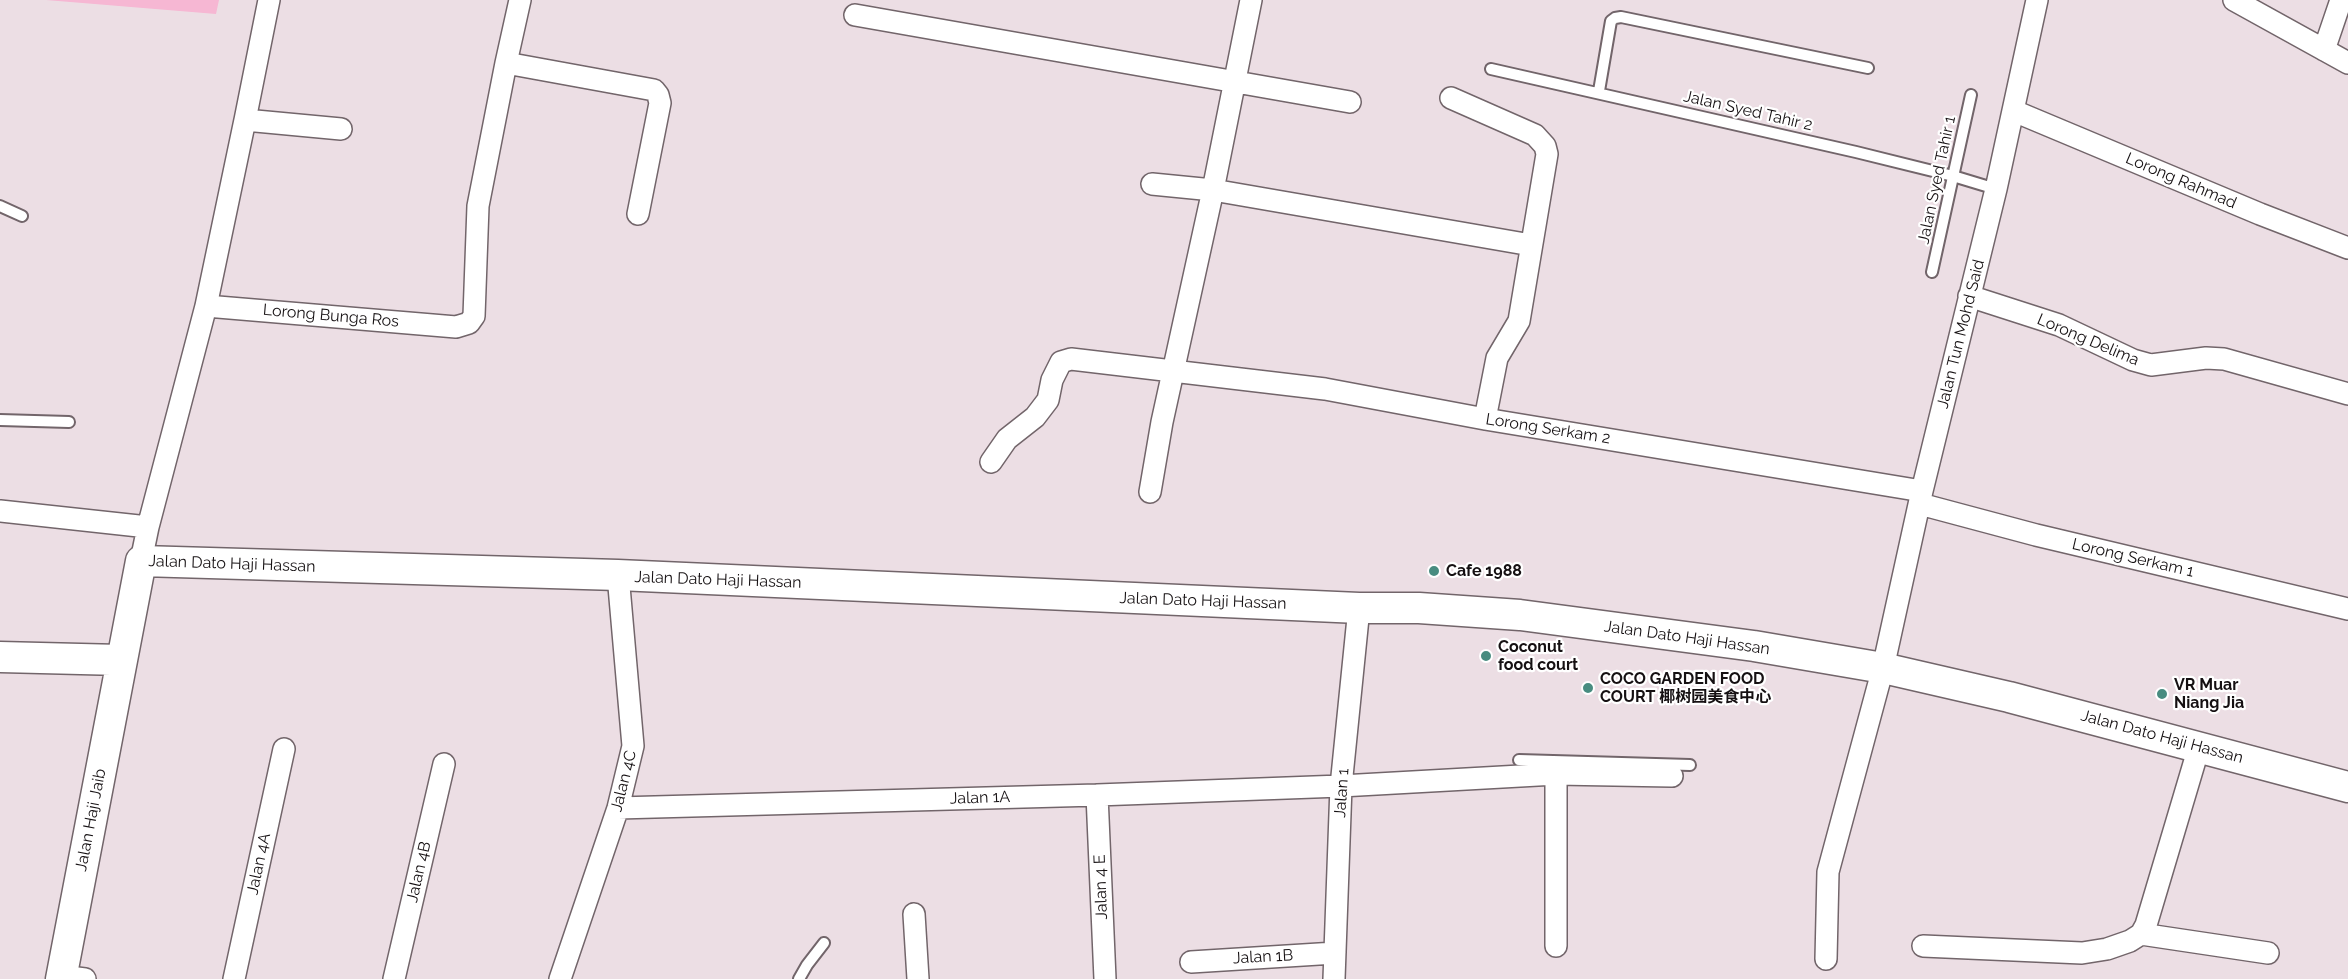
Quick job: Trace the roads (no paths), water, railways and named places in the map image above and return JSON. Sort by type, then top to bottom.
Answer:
[{"type":"street","points":[[141,561],[206,306],[269,0]]},
{"type":"street","points":[[520,0],[506,63],[654,90],[658,95],[660,103],[638,214]]},
{"type":"street","points":[[1150,492],[1172,371],[1213,190],[1251,0]]},
{"type":"street","name":"Jalan Tun Mohd Said","points":[[1826,959],[1828,872],[1883,668],[1921,498],[2014,111],[2037,0]]},
{"type":"street","points":[[2234,0],[2348,63]]},
{"type":"street","points":[[2324,50],[2341,0]]},
{"type":"street","points":[[855,15],[1350,102]]},
{"type":"street","name":"Lorong Bunga Ros","points":[[206,306],[456,327],[469,323],[474,316],[478,206],[506,63]]},
{"type":"street","points":[[1451,99],[1534,135],[1545,146],[1547,154],[1518,321],[1497,358],[1485,419]]},
{"type":"street","name":"Lorong Rahmad","points":[[2014,111],[2250,210],[2348,248]]},
{"type":"street","points":[[245,120],[341,129]]},
{"type":"street","points":[[1152,184],[1213,190],[1532,245]]},
{"type":"street","name":"Lorong Delima","points":[[1969,296],[2059,325],[2133,360],[2151,365],[2206,357],[2224,358],[2348,394]]},
{"type":"street","name":"Lorong Serkam 2","points":[[991,462],[1007,439],[1035,417],[1048,400],[1052,380],[1061,363],[1071,359],[1325,389],[1921,498]]},
{"type":"street","name":"Lorong Serkam 1","points":[[1921,498],[2036,535],[2348,609]]},
{"type":"street","points":[[0,511],[148,527]]},
{"type":"street","name":"Jalan Dato Haji Hassan","points":[[121,660],[141,561],[618,575],[1359,608],[1419,608],[1520,615],[1754,646],[1883,668],[2009,697],[2348,787]]},
{"type":"street","name":"Jalan 4C","points":[[560,979],[618,808],[633,746],[618,575]]},
{"type":"street","name":"Jalan 1","points":[[1334,979],[1341,786],[1359,608]]},
{"type":"street","points":[[0,657],[121,660]]},
{"type":"street","name":"Jalan Haji Jaib","points":[[69,978],[121,660]]},
{"type":"street","points":[[1923,946],[2082,953],[2107,949],[2130,941],[2141,934],[2146,925],[2199,747]]},
{"type":"street","name":"Jalan 4A","points":[[234,979],[284,749]]},
{"type":"street","name":"Jalan 4B","points":[[394,979],[444,764]]},
{"type":"street","name":"Jalan 1A","points":[[618,808],[1097,795],[1341,786],[1629,769],[1681,770]]},
{"type":"street","points":[[1556,774],[1556,946]]},
{"type":"street","name":"Jalan 4 E","points":[[1097,795],[1105,979]]},
{"type":"street","points":[[914,914],[918,979]]},
{"type":"street","points":[[2141,934],[2268,953]]},
{"type":"street","name":"Jalan 1B","points":[[1191,962],[1335,953]]},
{"type":"lane","points":[[1599,92],[1611,21],[1621,16],[1868,68]]},
{"type":"lane","name":"Jalan Syed Tahir 2","points":[[1491,69],[1599,92],[1953,176],[1996,189]]},
{"type":"lane","name":"Jalan Syed Tahir 1","points":[[1932,272],[1971,95]]},
{"type":"lane","points":[[0,206],[22,216]]},
{"type":"lane","points":[[0,420],[69,422]]},
{"type":"lane","points":[[1519,760],[1629,769]]},
{"type":"lane","points":[[799,979],[824,943]]},
{"type":"place","name":"Cafe 1988","points":[[1434,571]]},
{"type":"place","name":"Coconut food court","points":[[1486,656]]},
{"type":"place","name":"COCO GARDEN FOOD COURT 椰树园美食中心","points":[[1588,688]]},
{"type":"place","name":"VR Muar Niang Jia","points":[[2162,694]]}]
